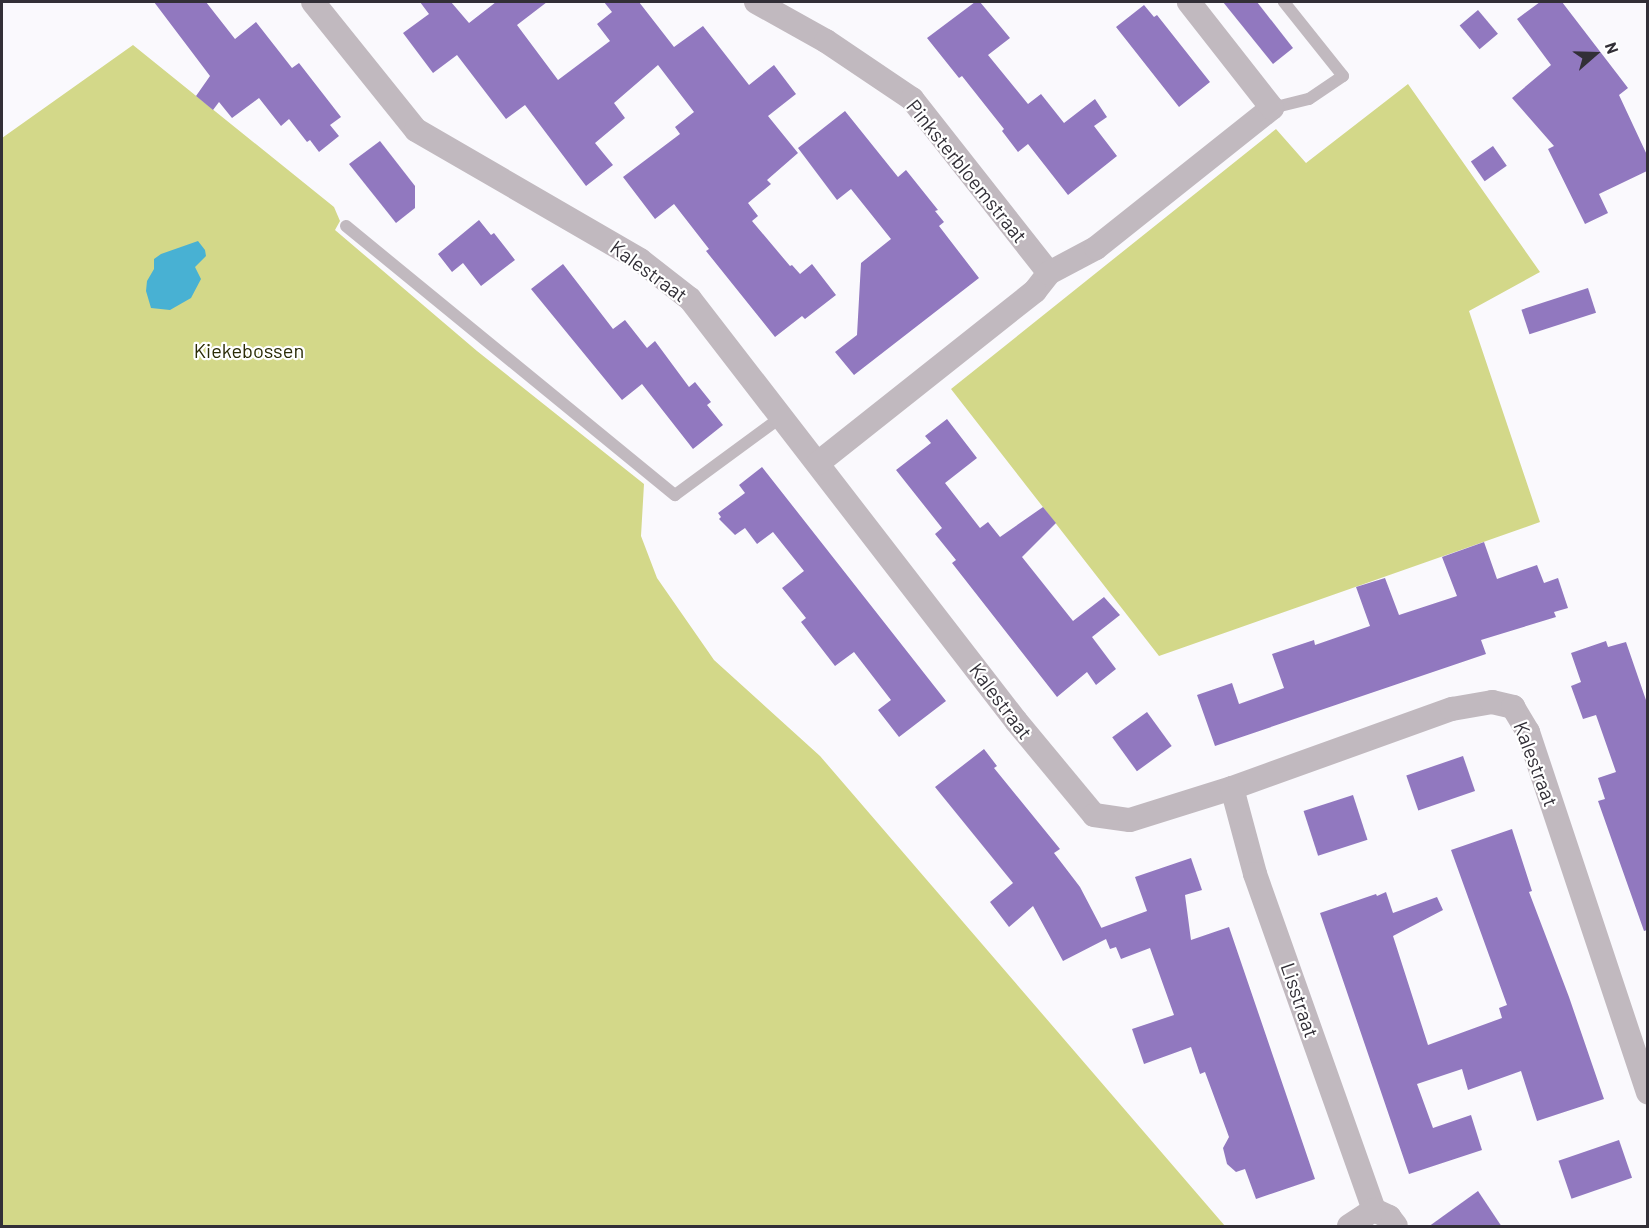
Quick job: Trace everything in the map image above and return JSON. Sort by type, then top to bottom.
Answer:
[{"type":"street","name":"Kalestraat","points":[[313,2],[416,130],[640,260],[690,299],[819,463],[1016,721],[1094,815],[1130,820],[1232,788],[1452,709],[1492,702],[1513,707],[1528,732],[1647,1093]]},
{"type":"street","name":"Pinksterbloemstraat","points":[[756,2],[825,41],[912,99],[1049,273]]},
{"type":"street","points":[[819,463],[1035,291],[1049,273],[1096,248],[1272,108],[1189,2]]},
{"type":"street","name":"Lisstraat","points":[[1232,788],[1255,874],[1374,1210]]},
{"type":"street","points":[[1349,1227],[1374,1210],[1389,1216],[1396,1227]]},
{"type":"lane","points":[[1272,108],[1309,99],[1343,76],[1284,2]]},
{"type":"lane","points":[[346,226],[675,495],[782,417]]},
{"type":"green space","name":"Kiekebossen","points":[[133,45],[334,207],[340,221],[335,230],[477,351],[644,484],[641,536],[657,578],[714,660],[820,756],[1225,1226],[2,1226],[2,138]]},
{"type":"green space","points":[[1408,84],[1540,272],[1469,311],[1540,522],[1159,656],[951,389],[1276,129],[1306,163]]},
{"type":"water","points":[[198,241],[205,250],[206,256],[195,267],[201,279],[191,298],[170,310],[151,308],[146,291],[147,281],[154,269],[154,259],[161,254]]},
{"type":"building","points":[[154,2],[206,2],[235,39],[256,22],[292,68],[299,63],[341,117],[330,125],[339,136],[319,152],[310,140],[307,142],[289,119],[281,126],[259,98],[232,118],[219,102],[213,110],[196,96],[210,76]]},
{"type":"building","points":[[420,2],[451,2],[469,23],[496,2],[547,2],[517,25],[558,80],[610,41],[597,24],[612,12],[604,2],[639,2],[674,47],[703,26],[749,85],[774,65],[796,94],[768,116],[798,153],[767,180],[771,184],[748,203],[758,216],[752,221],[790,266],[792,265],[800,274],[812,264],[836,295],[805,319],[802,316],[775,337],[706,251],[709,249],[674,204],[655,219],[623,177],[680,134],[675,127],[694,112],[658,65],[614,103],[625,118],[595,143],[613,165],[586,186],[525,105],[506,119],[457,55],[433,73],[403,33],[429,14]]},
{"type":"building","points":[[975,2],[980,2],[1010,38],[988,55],[1028,104],[1041,94],[1064,123],[1095,99],[1107,117],[1094,126],[1117,156],[1068,195],[1028,144],[1018,152],[1002,131],[1004,129],[962,76],[959,78],[927,38]]},
{"type":"building","points":[[1223,2],[1257,2],[1293,48],[1273,64]]},
{"type":"building","points":[[1540,2],[1562,2],[1628,88],[1619,95],[1647,155],[1647,171],[1599,194],[1608,213],[1585,224],[1548,149],[1554,146],[1512,98],[1551,65],[1517,19]]},
{"type":"building","points":[[1144,5],[1154,17],[1157,15],[1210,82],[1179,107],[1116,27]]},
{"type":"building","points":[[1478,10],[1498,34],[1480,49],[1460,25]]},
{"type":"building","points":[[845,111],[898,177],[906,170],[938,210],[935,211],[944,222],[939,226],[979,278],[854,375],[835,352],[857,335],[861,263],[891,239],[851,189],[837,200],[798,148]]},
{"type":"building","points":[[380,141],[415,186],[415,208],[396,223],[349,164]]},
{"type":"building","points":[[1493,146],[1507,166],[1485,181],[1471,161]]},
{"type":"building","points":[[479,220],[491,235],[494,233],[515,260],[481,286],[463,263],[452,272],[438,254]]},
{"type":"building","points":[[563,264],[613,329],[625,320],[647,348],[655,341],[689,387],[695,382],[711,402],[707,405],[723,425],[693,449],[642,384],[622,400],[531,289]]},
{"type":"building","points":[[1588,288],[1596,313],[1529,334],[1521,310]]},
{"type":"building","points":[[947,419],[977,458],[945,483],[980,528],[988,522],[1000,537],[1043,507],[1056,523],[1022,557],[1073,621],[1104,597],[1120,615],[1092,637],[1116,669],[1096,685],[1087,672],[1057,697],[952,563],[956,560],[935,534],[942,528],[896,470],[931,443],[925,436]]},
{"type":"building","points":[[762,467],[946,701],[899,737],[878,710],[891,700],[854,652],[835,666],[801,622],[806,618],[782,588],[804,571],[773,532],[757,544],[745,528],[735,535],[719,519],[721,517],[718,513],[745,493],[739,485]]},
{"type":"building","points":[[1484,542],[1497,579],[1537,565],[1544,583],[1558,578],[1568,608],[1554,612],[1556,617],[1481,640],[1486,654],[1215,746],[1197,695],[1232,683],[1239,704],[1284,688],[1272,654],[1314,640],[1315,645],[1370,626],[1356,587],[1385,578],[1399,615],[1457,596],[1442,557]]},
{"type":"building","points":[[1606,641],[1608,647],[1626,642],[1647,703],[1647,930],[1644,931],[1598,801],[1605,799],[1598,778],[1616,772],[1596,715],[1583,719],[1571,686],[1581,682],[1571,653]]},
{"type":"building","points":[[1147,712],[1172,746],[1137,771],[1112,737]]},
{"type":"building","points":[[984,749],[997,766],[994,768],[1060,849],[1054,853],[1080,887],[1101,928],[1147,911],[1135,877],[1191,858],[1202,890],[1185,895],[1191,940],[1229,927],[1315,1179],[1256,1199],[1245,1169],[1236,1172],[1227,1164],[1223,1148],[1229,1137],[1205,1072],[1200,1074],[1191,1047],[1144,1064],[1132,1029],[1174,1015],[1150,948],[1121,959],[1116,947],[1110,949],[1106,939],[1063,961],[1033,906],[1009,927],[990,902],[1013,883],[935,787]]},
{"type":"building","points":[[1463,756],[1475,791],[1418,811],[1406,776]]},
{"type":"building","points":[[1353,795],[1368,840],[1318,856],[1304,811]]},
{"type":"building","points":[[1512,829],[1532,891],[1529,892],[1569,997],[1604,1099],[1537,1121],[1521,1071],[1468,1090],[1462,1069],[1417,1084],[1433,1128],[1471,1115],[1482,1150],[1409,1174],[1320,913],[1386,892],[1393,913],[1437,897],[1443,910],[1393,936],[1428,1045],[1502,1018],[1499,1008],[1507,1005],[1451,850]]},
{"type":"building","points":[[1619,1140],[1632,1178],[1572,1199],[1558,1161]]},
{"type":"building","points":[[1478,1191],[1502,1227],[1428,1227]]}]
